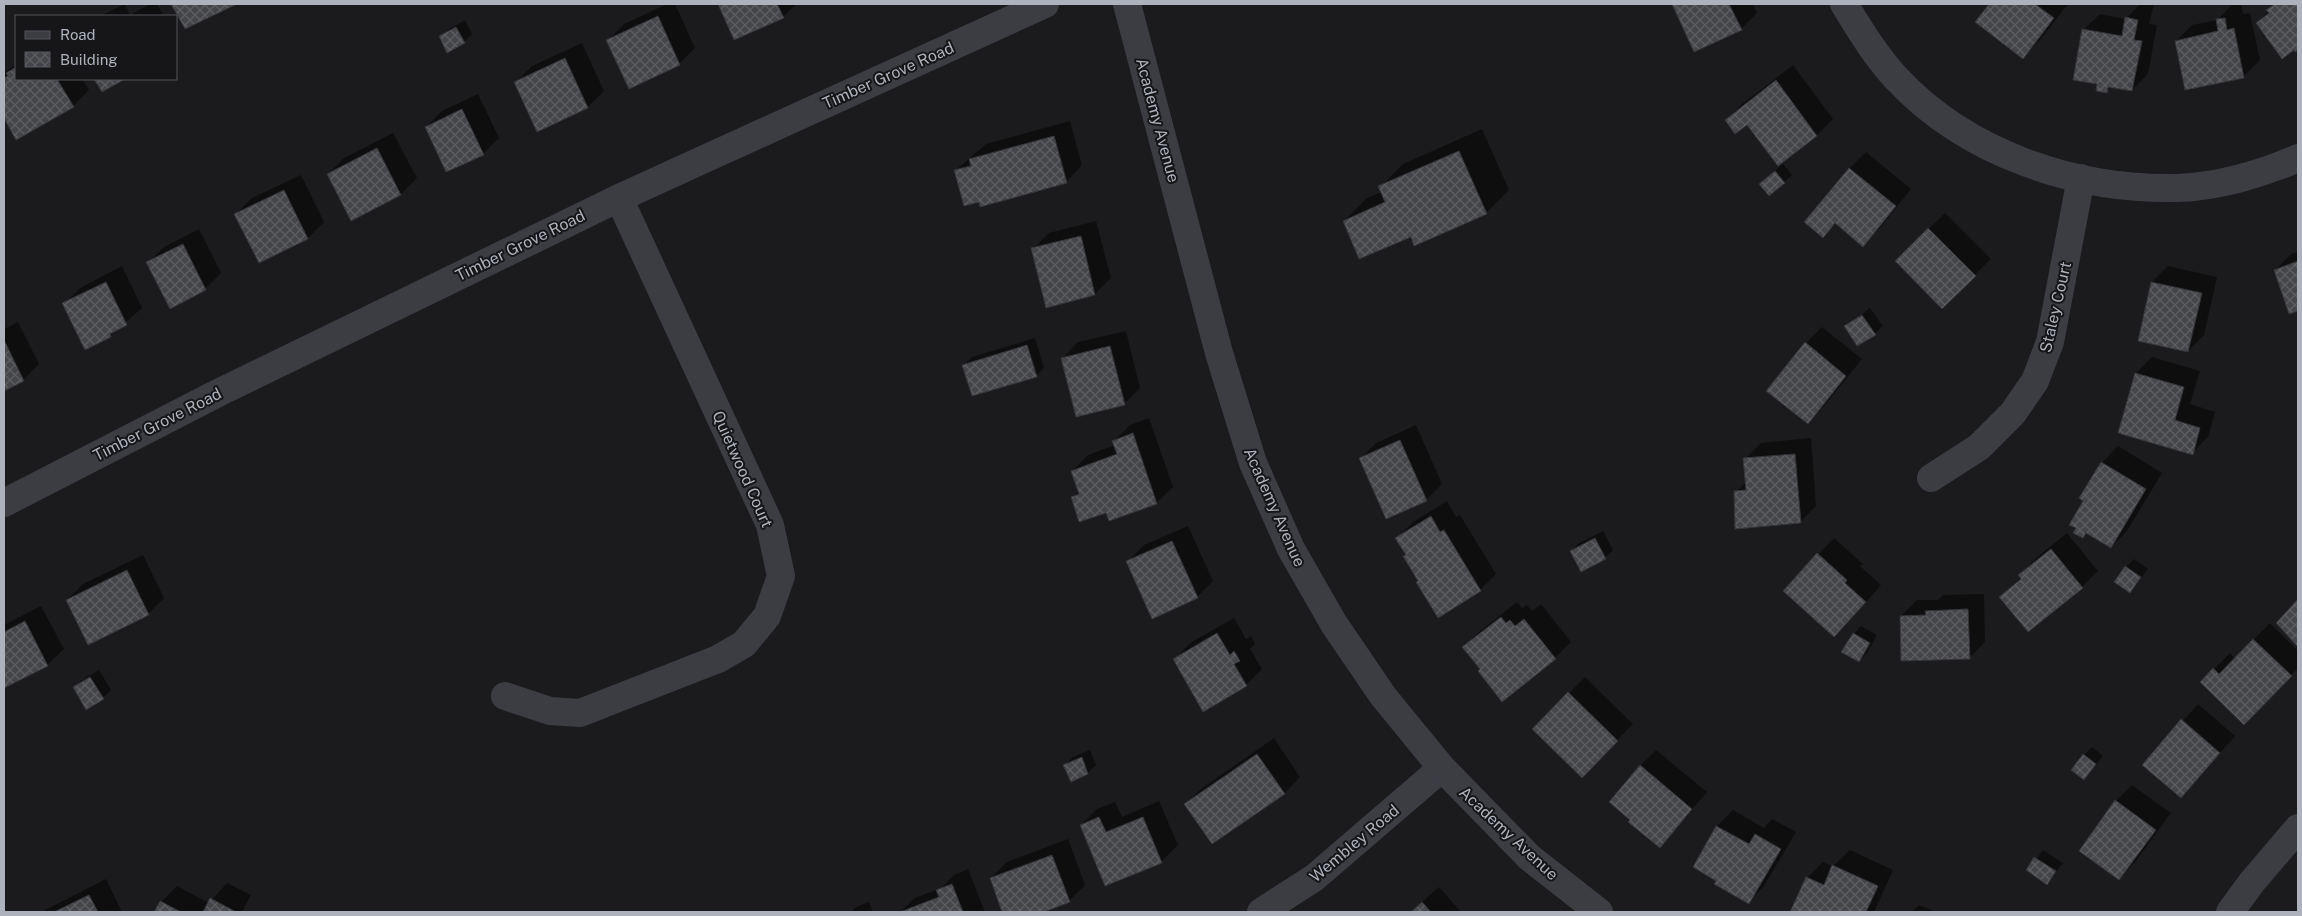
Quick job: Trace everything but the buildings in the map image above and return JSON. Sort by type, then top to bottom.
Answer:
[{"type":"street","name":"Timber Grove Road","points":[[4,503],[220,392],[618,198],[1045,4]]},
{"type":"street","name":"Academy Avenue","points":[[1127,4],[1218,353],[1253,463],[1292,550],[1334,624],[1383,696],[1442,768],[1529,857],[1599,912]]},
{"type":"street","points":[[1844,4],[1868,44],[1897,79],[1943,118],[1972,138],[2021,162],[2081,178],[2130,187],[2179,188],[2216,183],[2259,172],[2298,158]]},
{"type":"street","name":"Staley Court","points":[[1930,478],[1979,447],[2013,413],[2035,381],[2050,342],[2081,178]]},
{"type":"street","name":"Quietwood Court","points":[[505,696],[550,711],[580,713],[718,659],[744,644],[767,616],[781,576],[770,525],[618,198]]},
{"type":"street","name":"Wembley Road","points":[[1261,912],[1314,878],[1442,768]]},
{"type":"street","points":[[2230,912],[2252,882],[2298,828]]}]
